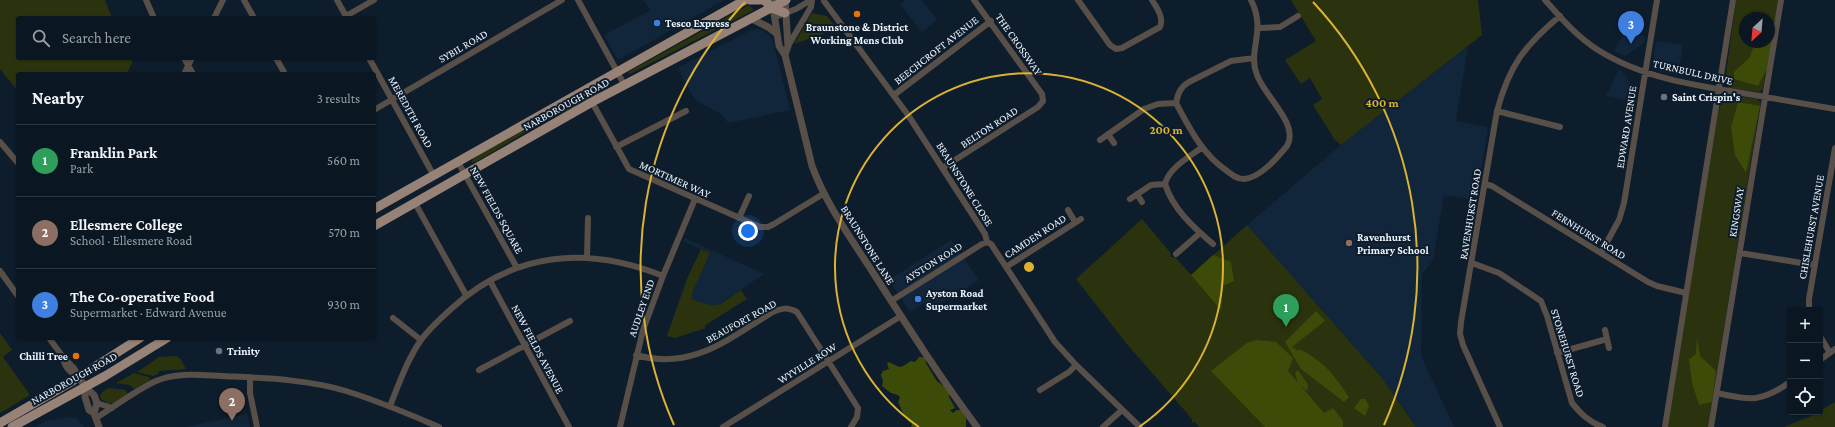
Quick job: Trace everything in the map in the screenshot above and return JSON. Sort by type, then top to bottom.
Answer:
[{"type":"main road","name":"NARBOROUGH ROAD","points":[[376,208],[745,0]]},
{"type":"main road","points":[[750,0],[763,0],[785,13]]},
{"type":"main road","name":"NARBOROUGH ROAD","points":[[376,225],[592,102],[752,19],[772,4],[785,0]]},
{"type":"main road","name":"NARBOROUGH ROAD","points":[[0,423],[79,377],[137,340]]},
{"type":"main road","name":"NARBOROUGH ROAD","points":[[12,427],[85,387],[164,340]]},
{"type":"street","points":[[146,0],[153,16]]},
{"type":"street","points":[[215,16],[223,0]]},
{"type":"street","points":[[244,0],[253,16]]},
{"type":"street","points":[[337,0],[345,16]]},
{"type":"street","points":[[348,16],[374,0]]},
{"type":"street","name":"SYBIL ROAD","points":[[376,109],[562,0]]},
{"type":"street","points":[[578,0],[625,86]]},
{"type":"street","points":[[785,0],[788,46]]},
{"type":"street","points":[[775,17],[812,0]]},
{"type":"street","points":[[785,55],[788,46],[810,7],[812,0]]},
{"type":"street","name":"THE CROSSWAY","points":[[974,0],[991,21],[1042,94],[1043,101]]},
{"type":"street","points":[[1078,0],[1110,45],[1116,49],[1122,48],[1160,27],[1162,21],[1161,17],[1152,0]]},
{"type":"street","points":[[1251,0],[1258,16],[1259,28],[1254,58],[1257,76],[1263,88],[1290,128],[1290,142],[1257,174],[1245,179],[1236,177],[1220,166],[1201,148],[1176,103],[1183,85],[1230,61],[1254,58]]},
{"type":"street","name":"TURNBULL DRIVE","points":[[1545,0],[1583,39],[1598,50],[1645,72],[1719,90],[1835,109]]},
{"type":"street","name":"EDWARD AVENUE","points":[[1601,253],[1620,220],[1624,203],[1657,0]]},
{"type":"street","points":[[1665,427],[1733,0]]},
{"type":"street","name":"KINGSWAY","points":[[1711,427],[1781,0]]},
{"type":"street","name":"BRAUNSTONE CLOSE","points":[[824,1],[894,95],[944,167],[985,234],[987,242],[991,244],[1055,342],[1076,365],[1140,427]]},
{"type":"street","name":"BRAUNSTONE LANE","points":[[772,4],[777,34],[780,46],[785,55],[812,166],[823,194],[940,377],[977,427]]},
{"type":"street","points":[[1259,28],[1280,27],[1298,16]]},
{"type":"street","name":"RAVENHURST ROAD","points":[[1500,427],[1460,334],[1497,111],[1503,86],[1513,66],[1530,44],[1560,16]]},
{"type":"street","points":[[752,19],[768,27],[777,34]]},
{"type":"street","name":"BEECHCROFT AVENUE","points":[[894,95],[991,21]]},
{"type":"street","points":[[185,60],[192,72]]},
{"type":"street","points":[[185,72],[191,60]]},
{"type":"street","points":[[277,60],[284,72]]},
{"type":"street","name":"MEREDITH ROAD","points":[[371,60],[434,176]]},
{"type":"street","name":"BELTON ROAD","points":[[944,167],[1038,107],[1043,101]]},
{"type":"street","name":"MORTIMER WAY","points":[[592,102],[629,170],[760,227],[768,227],[823,194]]},
{"type":"street","points":[[1100,140],[1144,109],[1158,104],[1176,103]]},
{"type":"street","points":[[616,147],[686,111]]},
{"type":"street","points":[[1497,111],[1560,127]]},
{"type":"street","points":[[1108,134],[1114,143]]},
{"type":"street","points":[[0,142],[16,161]]},
{"type":"street","points":[[1201,148],[1176,167],[1170,174],[1165,184],[1169,196],[1177,209],[1213,244]]},
{"type":"street","name":"CHISLEHURST AVENUE","points":[[1809,307],[1808,299],[1814,265],[1833,176],[1835,148]]},
{"type":"street","name":"NEW FIELDS SQUARE","points":[[458,162],[517,268]]},
{"type":"street","points":[[1130,199],[1151,185],[1165,184]]},
{"type":"street","name":"FERNHURST ROAD","points":[[1485,184],[1492,186],[1648,282],[1657,286],[1686,292]]},
{"type":"street","points":[[1137,194],[1142,202]]},
{"type":"street","points":[[739,218],[749,196]]},
{"type":"street","name":"AUDLEY END","points":[[620,427],[636,355],[662,276],[695,199]]},
{"type":"street","points":[[415,203],[466,295]]},
{"type":"street","name":"CAMDEN ROAD","points":[[1006,267],[1078,221],[1068,210]]},
{"type":"street","points":[[587,258],[588,218]]},
{"type":"street","points":[[1176,254],[1200,233]]},
{"type":"street","name":"AYSTON ROAD","points":[[891,301],[987,242]]},
{"type":"street","points":[[1740,253],[1814,265]]},
{"type":"street","points":[[390,406],[405,370],[421,340],[439,320],[466,295],[517,268],[563,258],[587,258],[622,262],[662,276]]},
{"type":"street","name":"STONEHURST ROAD","points":[[1472,263],[1499,273],[1541,301],[1572,403],[1581,415],[1590,422],[1603,427]]},
{"type":"street","points":[[0,271],[16,293]]},
{"type":"street","name":"NEW FIELDS AVENUE","points":[[490,281],[569,427]]},
{"type":"street","name":"BEAUFORT ROAD","points":[[636,355],[650,359],[666,360],[695,356],[708,352],[773,312],[782,308],[789,308],[797,312],[858,408],[857,417],[851,427]]},
{"type":"street","name":"WYVILLE ROW","points":[[723,427],[901,316]]},
{"type":"street","points":[[393,318],[421,340]]},
{"type":"street","points":[[479,370],[570,321]]},
{"type":"street","points":[[1605,330],[1609,348]]},
{"type":"street","points":[[1557,353],[1607,339]]},
{"type":"street","points":[[50,340],[63,357],[70,362],[85,387],[94,395],[97,403],[95,415],[99,427]]},
{"type":"street","points":[[1823,340],[1832,351],[1823,358]]},
{"type":"street","points":[[1040,390],[1069,372],[1076,365]]},
{"type":"street","points":[[95,415],[112,408],[156,381],[173,376],[192,375],[250,377],[310,383],[344,390],[390,406],[440,427]]},
{"type":"street","points":[[250,377],[250,393],[257,427]]},
{"type":"street","points":[[1717,394],[1751,399],[1764,397],[1787,384]]},
{"type":"street","points":[[85,387],[85,396],[89,410],[95,415]]},
{"type":"street","points":[[97,403],[112,408]]},
{"type":"street","points":[[1103,427],[1122,410]]},
{"type":"shaded area","points":[[643,0],[724,0],[620,59],[617,58],[604,35],[651,10]]},
{"type":"shaded area","points":[[906,0],[922,0],[937,20],[922,32],[900,4]]},
{"type":"shaded area","points":[[758,29],[764,31],[772,38],[790,110],[728,123],[721,114],[700,103],[692,95],[678,68],[751,30]]},
{"type":"shaded area","points":[[1624,33],[1645,36],[1645,42],[1625,56],[1614,51]]},
{"type":"shaded area","points":[[1656,41],[1683,45],[1678,75],[1659,71],[1653,64]]},
{"type":"shaded area","name":"Ravenhurst Primary School","points":[[1468,46],[1456,121],[1488,127],[1477,200],[1444,195],[1433,260],[1422,274],[1421,351],[1423,360],[1454,427],[1416,427],[1382,378],[1247,225],[1341,145]]},
{"type":"shaded area","points":[[1618,70],[1622,71],[1633,88],[1635,101],[1606,96]]},
{"type":"shaded area","points":[[685,238],[764,274],[717,306],[710,306],[692,299],[693,291],[710,253],[683,241]]},
{"type":"shaded area","points":[[951,240],[979,280],[929,310],[924,303],[910,312],[889,280]]},
{"type":"shaded area","points":[[247,414],[250,427],[185,427]]},
{"type":"shaded area","points":[[69,417],[76,418],[85,427],[34,427],[46,421]]},
{"type":"green space","points":[[0,0],[105,0],[111,16],[16,16],[16,60],[133,60],[128,72],[16,72],[16,89],[0,69]]},
{"type":"green space","points":[[1291,0],[1478,0],[1482,35],[1341,145],[1335,140],[1313,105],[1322,99],[1310,78],[1301,84],[1285,60],[1316,41]]},
{"type":"green space","points":[[1736,0],[1778,0],[1775,18],[1775,12],[1739,12],[1739,48],[1770,48],[1763,89],[1760,92],[1729,88],[1725,82]]},
{"type":"green space","points":[[749,5],[754,10],[630,74],[628,72]]},
{"type":"green space","points":[[812,13],[827,16],[834,25],[823,34],[794,44]]},
{"type":"green space","points":[[1753,48],[1771,48],[1767,69],[1758,86],[1734,79],[1734,72],[1750,57]]},
{"type":"green space","points":[[601,86],[599,94],[533,128],[474,163],[471,162],[488,149]]},
{"type":"green space","points":[[1727,95],[1757,99],[1760,102],[1760,106],[1708,427],[1667,427],[1718,114],[1721,101]]},
{"type":"green space","points":[[1738,102],[1760,106],[1746,173],[1735,155],[1731,128]]},
{"type":"green space","points":[[1142,219],[1170,252],[1171,257],[1176,258],[1191,275],[1247,225],[1382,378],[1416,427],[1199,427],[1195,422],[1192,423],[1192,419],[1126,343],[1076,279]]},
{"type":"green space","points":[[701,249],[710,253],[693,291],[692,299],[708,304],[718,305],[741,290],[747,299],[704,326],[706,328],[675,338],[667,336],[687,279]]},
{"type":"green space","points":[[1213,255],[1231,262],[1234,281],[1223,286],[1221,310],[1191,275]]},
{"type":"green space","points":[[1316,311],[1325,321],[1292,347],[1298,351],[1299,349],[1315,358],[1328,369],[1349,397],[1344,402],[1301,369],[1285,342]]},
{"type":"green space","points":[[0,333],[12,350],[3,357],[30,395],[0,413]]},
{"type":"green space","points":[[1697,337],[1700,356],[1716,371],[1712,402],[1699,405],[1692,383],[1689,359],[1696,354]]},
{"type":"green space","points":[[1256,340],[1276,342],[1293,358],[1288,371],[1324,413],[1333,408],[1343,421],[1343,427],[1265,427],[1211,371],[1247,343]]},
{"type":"green space","points":[[177,356],[186,369],[159,371],[158,374],[153,376],[137,372],[159,357]]},
{"type":"green space","points":[[919,357],[925,357],[926,363],[936,380],[949,391],[949,397],[955,408],[950,410],[953,413],[957,410],[961,410],[966,418],[966,427],[911,427],[912,424],[905,417],[898,402],[900,398],[898,395],[891,393],[882,386],[883,381],[881,375],[883,371],[889,369],[887,364],[889,362],[901,367],[911,361],[915,362]]},
{"type":"green space","points":[[1298,370],[1308,385],[1307,391],[1298,383],[1295,373]]},
{"type":"green space","points":[[134,373],[149,377],[150,380],[134,389],[130,385],[116,383]]},
{"type":"green space","points":[[109,388],[125,390],[128,394],[113,403],[106,404],[107,402],[102,400],[100,397],[101,393]]},
{"type":"green space","points":[[1361,399],[1365,399],[1369,406],[1365,416],[1354,408]]},
{"type":"green space","points":[[1835,402],[1835,427],[1784,427],[1813,415],[1823,415],[1823,409]]},
{"type":"place","name":"Braunstone & District Working Mens Club","points":[[857,14]]},
{"type":"place","name":"Tesco Express","points":[[657,23]]},
{"type":"place","name":"The Co-operative Food","points":[[1631,44]]},
{"type":"place","name":"Saint Crispin's","points":[[1664,97]]},
{"type":"place","name":"Ravenhurst Primary School","points":[[1349,243]]},
{"type":"place","name":"Ayston Road Supermarket","points":[[918,299]]},
{"type":"place","name":"Franklin Park","points":[[1286,327]]},
{"type":"place","name":"Trinity","points":[[219,351]]},
{"type":"place","name":"Chilli Tree","points":[[76,356]]},
{"type":"place","name":"Ellesmere College","points":[[232,421]]}]
